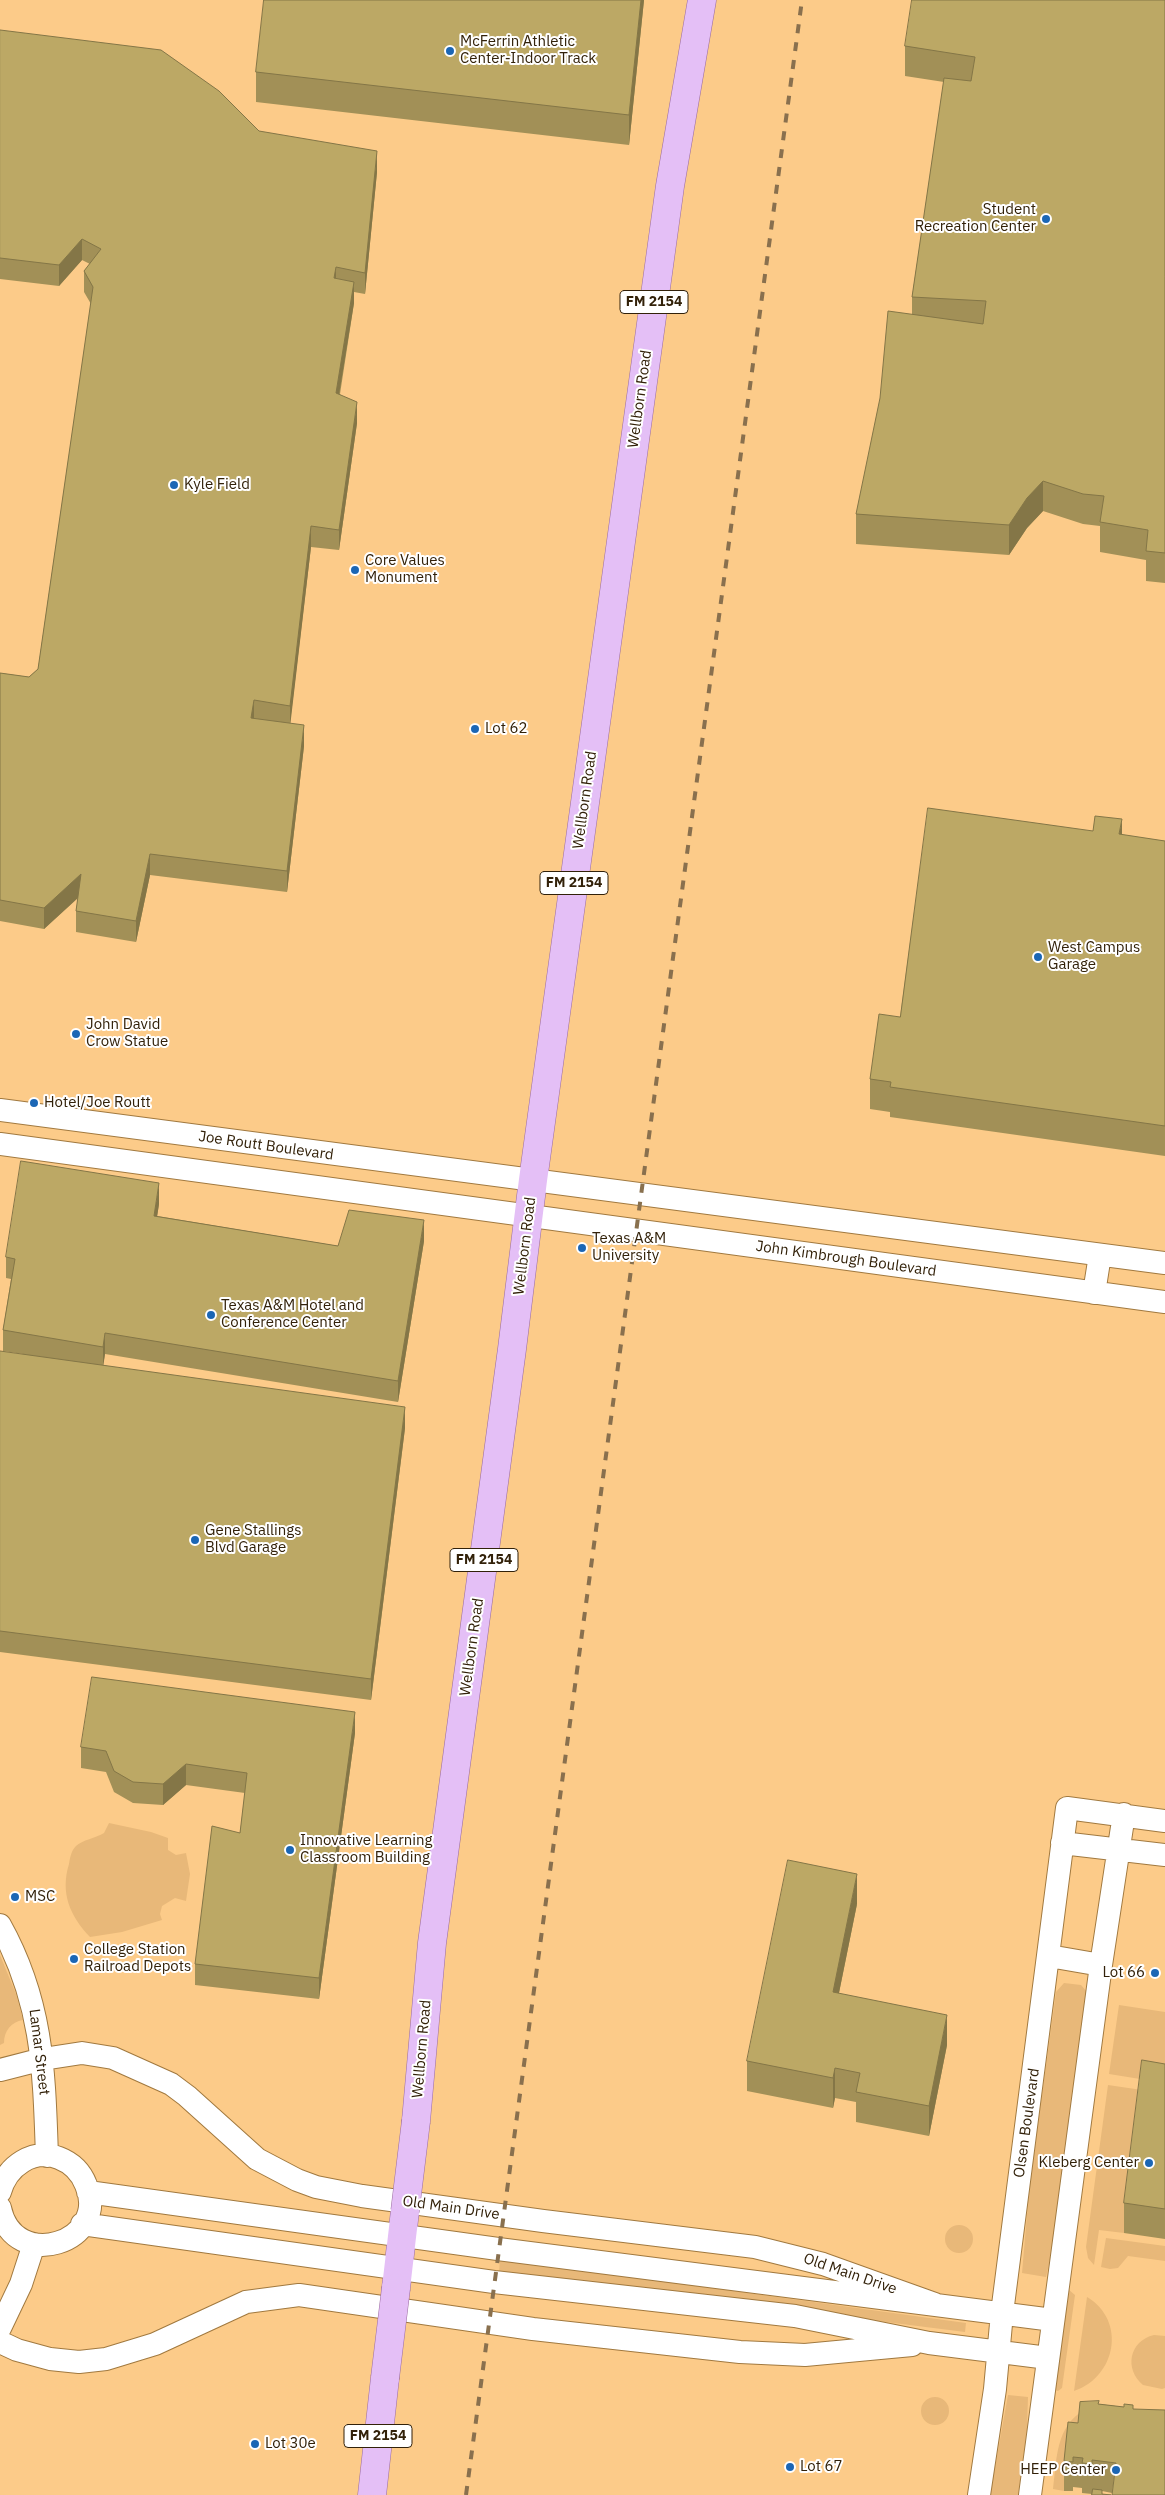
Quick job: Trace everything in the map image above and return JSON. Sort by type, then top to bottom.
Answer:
[{"type":"main road","name":"Wellborn Road","points":[[372,2495],[416,2121],[432,1943],[511,1359],[532,1180],[670,186],[702,0]]},
{"type":"street","name":"Joe Routt Boulevard","points":[[0,1110],[338,1156],[532,1180]]},
{"type":"street","points":[[208,1173],[211,1138]]},
{"type":"street","points":[[0,1144],[528,1214]]},
{"type":"street","points":[[333,1189],[338,1156]]},
{"type":"street","points":[[532,1180],[1165,1263]]},
{"type":"street","name":"John Kimbrough Boulevard","points":[[528,1214],[1165,1302]]},
{"type":"street","points":[[1094,1293],[1100,1255]]},
{"type":"street","name":"Olsen Boulevard","points":[[978,2495],[995,2389],[1002,2313],[1049,1956],[1066,1808],[1124,1814],[1165,1821]]},
{"type":"street","points":[[1030,2495],[1101,1965],[1124,1814]]},
{"type":"street","points":[[1062,1843],[1165,1854]]},
{"type":"street","name":"Lamar Street","points":[[0,1925],[14,1952],[37,2018],[43,2059],[47,2156]]},
{"type":"street","points":[[1049,1956],[1101,1965]]},
{"type":"street","name":"Old Main Drive","points":[[0,2070],[43,2059],[82,2053],[98,2055],[132,2065],[155,2076],[187,2096],[257,2159],[297,2180],[316,2187],[543,2221],[755,2247],[823,2264],[935,2304]]},
{"type":"street","points":[[0,2208],[6,2224],[12,2233],[34,2244],[53,2245],[63,2242],[72,2236],[82,2224],[89,2209],[88,2192],[83,2178],[76,2169],[58,2158],[36,2156],[16,2165],[1,2187]]},
{"type":"street","name":"Old Main Drive","points":[[88,2192],[403,2223],[935,2304],[1053,2320]]},
{"type":"street","points":[[82,2224],[397,2278],[494,2282],[795,2316],[929,2343],[1048,2358]]},
{"type":"street","points":[[0,2328],[21,2284],[34,2244]]},
{"type":"street","points":[[0,2342],[17,2350],[50,2359],[80,2362],[106,2359],[155,2344],[246,2302],[264,2298],[299,2295],[533,2329],[762,2354],[820,2354],[929,2343]]},
{"type":"shaded area","name":"Texas A&M University","points":[[0,0],[1165,0],[1165,2495],[0,2495]]},
{"type":"shaded area","points":[[109,1823],[151,1832],[168,1838],[168,1850],[176,1855],[186,1853],[190,1874],[186,1901],[175,1898],[162,1906],[160,1914],[162,1920],[122,1932],[90,1937],[72,1912],[66,1894],[66,1875],[74,1848],[82,1842],[104,1833]]},
{"type":"shaded area","points":[[0,1955],[16,1994],[23,2020],[9,2028],[5,2035],[4,2043],[0,2045]]},
{"type":"shaded area","points":[[1064,1983],[1081,1985],[1087,1992],[1052,2251],[1046,2277],[1022,2273],[1029,2191],[1056,1992]]},
{"type":"shaded area","points":[[1119,2005],[1165,2012],[1165,2083],[1109,2074]]},
{"type":"shaded area","points":[[1108,2085],[1142,2090],[1124,2233],[1099,2230],[1094,2265],[1088,2258],[1086,2247]]},
{"type":"shaded area","points":[[959,2225],[969,2229],[973,2239],[969,2249],[959,2253],[949,2249],[945,2239],[949,2229]]},
{"type":"shaded area","points":[[1106,2238],[1165,2246],[1165,2261],[1128,2256],[1118,2268],[1101,2267]]},
{"type":"shaded area","points":[[500,2259],[966,2323],[965,2332],[499,2273]]},
{"type":"shaded area","points":[[1069,2290],[1075,2295],[1062,2388],[1058,2391],[1055,2390]]},
{"type":"shaded area","points":[[1087,2297],[1100,2307],[1108,2320],[1112,2334],[1111,2348],[1107,2361],[1099,2374],[1088,2384],[1074,2391]]},
{"type":"shaded area","points":[[1154,2335],[1165,2336],[1165,2388],[1162,2389],[1143,2385],[1133,2371],[1132,2356],[1135,2349],[1139,2343]]},
{"type":"shaded area","points":[[1008,2395],[1028,2397],[1027,2429],[1018,2495],[990,2495]]},
{"type":"shaded area","points":[[935,2397],[945,2401],[949,2411],[945,2421],[935,2425],[925,2421],[921,2411],[925,2401]]},
{"type":"shaded area","points":[[1086,2409],[1068,2452],[1064,2491],[1053,2489],[1059,2444],[1063,2434],[1068,2424]]},
{"type":"building","name":"McFerrin Athletic Center-Indoor Track","points":[[264,0],[641,0],[629,115],[256,72]]},
{"type":"building","name":"Student Recreation Center","points":[[912,0],[1165,0],[1165,553],[1146,551],[1148,530],[1100,522],[1104,496],[1083,494],[1043,481],[1027,498],[1009,525],[856,514],[880,398],[888,311],[983,324],[986,301],[912,297],[944,78],[971,81],[975,57],[905,46]]},
{"type":"building","name":"Kyle Field","points":[[0,30],[161,50],[219,91],[259,131],[377,151],[365,273],[336,267],[334,278],[354,282],[336,393],[357,402],[339,530],[311,526],[290,706],[254,700],[251,718],[304,725],[287,871],[150,854],[136,921],[76,911],[81,874],[44,908],[0,900],[0,673],[29,677],[38,669],[93,287],[84,271],[101,249],[82,239],[59,265],[0,258]]},
{"type":"building","name":"West Campus Garage","points":[[928,808],[1093,831],[1095,816],[1122,819],[1119,834],[1165,841],[1165,1126],[890,1087],[891,1082],[870,1079],[879,1014],[900,1017]]},
{"type":"building","name":"Texas A&M Hotel and Conference Center","points":[[21,1161],[159,1183],[154,1216],[338,1246],[349,1210],[424,1220],[398,1381],[105,1333],[103,1347],[3,1330],[15,1259],[6,1257]]},
{"type":"building","name":"Gene Stallings Blvd Garage","points":[[0,1351],[405,1407],[371,1679],[0,1631]]},
{"type":"building","name":"Innovative Learning Classroom Building","points":[[92,1677],[355,1712],[319,1978],[195,1964],[212,1826],[240,1833],[247,1773],[186,1764],[163,1784],[133,1782],[114,1771],[106,1751],[81,1747]]},
{"type":"building","points":[[788,1860],[857,1874],[833,1992],[947,2015],[929,2106],[856,2092],[860,2073],[835,2068],[833,2078],[747,2061]]},
{"type":"building","name":"Kleberg Center","points":[[1142,2060],[1165,2064],[1165,2209],[1124,2203]]},
{"type":"building","points":[[1099,2401],[1098,2404],[1124,2407],[1124,2404],[1133,2405],[1133,2409],[1165,2410],[1165,2495],[1112,2495],[1116,2463],[1092,2460],[1092,2464],[1082,2463],[1083,2458],[1073,2457],[1073,2462],[1064,2461],[1068,2422],[1078,2423],[1080,2402]]},
{"type":"building","points":[[1093,2489],[1102,2490],[1102,2494],[1111,2495],[1092,2495]]},
{"type":"railway","points":[[466,2495],[802,0]]},
{"type":"place","name":"McFerrin Athletic Center-Indoor Track","points":[[450,51]]},
{"type":"place","name":"Student Recreation Center","points":[[1046,219]]},
{"type":"place","name":"Kyle Field","points":[[174,485]]},
{"type":"place","name":"Core Values Monument","points":[[355,570]]},
{"type":"place","name":"Lot 62","points":[[475,729]]},
{"type":"place","name":"West Campus Garage","points":[[1038,957]]},
{"type":"place","name":"John David Crow Statue","points":[[76,1034]]},
{"type":"place","name":"Hotel/Joe Routt","points":[[34,1103]]},
{"type":"place","name":"Texas A&M University","points":[[582,1248]]},
{"type":"place","name":"Texas A&M Hotel and Conference Center","points":[[211,1315]]},
{"type":"place","name":"Gene Stallings Blvd Garage","points":[[195,1540]]},
{"type":"place","name":"Innovative Learning Classroom Building","points":[[290,1850]]},
{"type":"place","name":"MSC","points":[[15,1897]]},
{"type":"place","name":"College Station Railroad Depots","points":[[74,1959]]},
{"type":"place","name":"Lot 66","points":[[1155,1973]]},
{"type":"place","name":"Kleberg Center","points":[[1149,2163]]},
{"type":"place","name":"Lot 30e","points":[[255,2444]]},
{"type":"place","name":"Lot 67","points":[[790,2467]]},
{"type":"place","name":"HEEP Center","points":[[1116,2470]]}]
